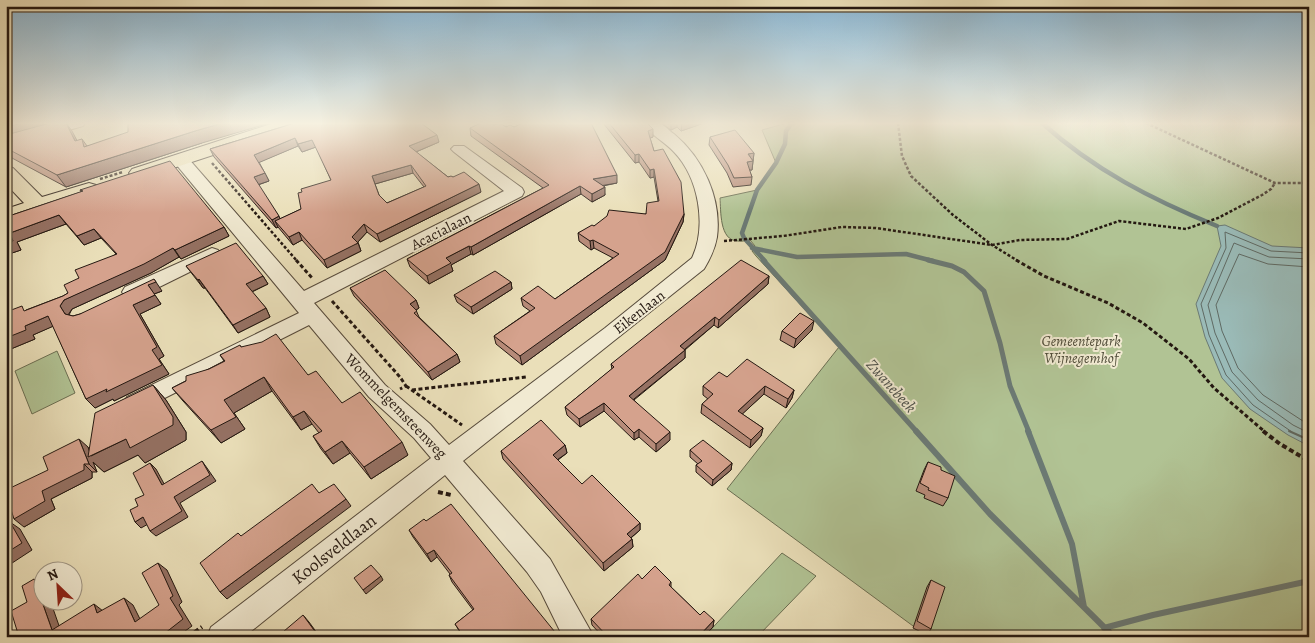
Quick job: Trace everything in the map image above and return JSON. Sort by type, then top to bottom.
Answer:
[{"type":"main road","points":[[6,216],[199,153]]},
{"type":"main road","points":[[6,172],[38,206]]},
{"type":"street","name":"Acacialaan","points":[[120,411],[306,308],[324,291],[516,192],[463,153]]},
{"type":"street","name":"Eikenlaan","points":[[447,460],[661,295],[697,264],[703,255],[709,233],[703,188],[697,171],[684,153]]},
{"type":"street","name":"Wommelgemsteenweg","points":[[181,160],[377,391],[388,398],[422,431],[538,565],[550,584],[568,623],[580,637]]},
{"type":"street","points":[[115,300],[248,238]]},
{"type":"street","name":"Koolsveldlaan","points":[[221,637],[447,460]]},
{"type":"path","points":[[203,153],[406,386],[466,428]]},
{"type":"path","points":[[902,153],[911,176],[953,215],[992,245],[1044,276],[1108,303],[1143,323],[1189,360],[1214,388],[1242,414],[1280,444],[1309,461]]},
{"type":"path","points":[[1211,153],[1275,183],[1309,183]]},
{"type":"path","points":[[723,242],[842,227],[867,228],[992,245],[1020,240],[1067,239],[1119,221],[1186,229],[1203,224],[1262,195],[1271,189],[1275,183]]},
{"type":"path","points":[[412,390],[534,376]]},
{"type":"path","points":[[398,391],[406,386]]},
{"type":"green space","name":"Gemeentepark Wijnegemhof","points":[[772,153],[1309,153],[1309,637],[1120,637],[1104,627],[1113,637],[928,637],[727,489],[839,347],[756,256],[752,251],[755,246],[750,240],[732,240],[724,231],[720,198],[757,190],[776,163]]},
{"type":"green space","points":[[57,351],[75,393],[32,414],[15,371]]},
{"type":"green space","points":[[782,553],[816,576],[757,637],[704,637]]},
{"type":"water","points":[[1225,225],[1272,246],[1309,248],[1309,446],[1288,435],[1250,409],[1222,378],[1205,337],[1196,304],[1221,246],[1217,226]]},
{"type":"building","points":[[15,153],[126,153],[57,175]]},
{"type":"building","points":[[213,153],[259,153],[254,155],[265,173],[254,177],[279,216],[272,220]]},
{"type":"building","points":[[318,153],[418,153],[448,177],[464,172],[479,184],[377,234],[364,224],[352,237],[358,243],[324,260],[299,232],[289,237],[275,221],[301,209],[298,193],[302,192],[301,189],[331,180]],"holes":[[[411,165],[426,186],[387,203],[379,195],[372,176]]]},
{"type":"building","points":[[505,153],[606,153],[617,175],[593,179],[605,187],[592,194],[580,186],[471,247],[469,246],[446,258],[451,263],[427,276],[407,259],[549,185]]},
{"type":"building","points":[[633,153],[665,153],[681,182],[684,214],[665,252],[520,356],[494,336],[535,308],[521,298],[538,286],[555,299],[619,254],[593,240],[590,241],[578,233],[592,225],[594,226],[607,216],[609,210],[646,214],[647,203],[659,201],[654,169],[650,170],[639,154],[635,155]]},
{"type":"building","points":[[720,153],[754,153],[748,154],[753,161],[747,162],[752,177],[734,178]]},
{"type":"building","points":[[170,161],[224,227],[175,250],[173,248],[144,264],[64,300],[60,306],[65,314],[73,316],[154,279],[156,282],[148,285],[155,295],[133,305],[157,347],[152,350],[162,365],[106,392],[107,389],[86,399],[48,316],[25,326],[26,330],[6,338],[6,312],[22,306],[24,311],[63,296],[68,293],[64,285],[79,278],[75,270],[117,254],[94,229],[77,236],[59,215],[10,233],[13,241],[6,243],[6,217],[83,191],[80,190]]},
{"type":"building","points":[[236,243],[263,276],[246,284],[266,308],[233,325],[199,279],[186,266]]},
{"type":"building","points":[[741,260],[769,276],[719,320],[715,317],[680,346],[685,350],[629,396],[670,432],[656,444],[639,429],[634,433],[604,403],[579,419],[565,407],[614,367],[611,364]]},
{"type":"building","points":[[385,270],[416,300],[410,304],[417,311],[414,313],[457,354],[428,372],[350,288]]},
{"type":"building","points":[[495,271],[511,282],[471,307],[454,295]]},
{"type":"building","points":[[800,313],[814,321],[796,339],[782,331]]},
{"type":"building","points":[[276,334],[308,375],[316,371],[342,403],[360,392],[402,442],[364,467],[342,441],[325,452],[313,436],[322,431],[304,411],[293,417],[264,377],[224,400],[236,417],[211,430],[172,388],[186,381],[186,376],[209,369],[225,361],[220,355],[240,345],[241,347],[262,342]]},
{"type":"building","points":[[747,359],[794,390],[788,399],[765,386],[738,411],[763,428],[751,440],[702,404],[713,394],[703,386],[719,372],[727,377]]},
{"type":"building","points":[[153,385],[173,417],[173,425],[130,448],[126,439],[88,457],[95,413]]},
{"type":"building","points":[[541,420],[565,445],[553,455],[582,484],[592,475],[640,523],[627,534],[632,539],[603,563],[501,451]]},
{"type":"building","points":[[79,439],[89,464],[84,464],[84,470],[42,491],[45,501],[14,519],[6,490],[48,470],[43,457]]},
{"type":"building","points":[[703,440],[732,463],[713,480],[696,465],[702,461],[690,450]]},
{"type":"building","points":[[202,461],[210,475],[174,497],[182,511],[150,531],[143,517],[135,522],[130,510],[138,506],[135,499],[144,495],[133,473],[150,463],[162,485]]},
{"type":"building","points":[[928,462],[941,467],[941,470],[955,476],[948,498],[928,490],[929,488],[920,483]]},
{"type":"building","points":[[312,484],[319,493],[334,484],[346,499],[220,592],[200,563],[238,533],[241,536]]},
{"type":"building","points":[[451,504],[559,637],[464,637],[455,624],[474,609],[449,575],[452,573],[434,550],[427,554],[409,530]]},
{"type":"building","points":[[10,522],[22,543],[6,553],[6,524]]},
{"type":"building","points":[[158,563],[173,596],[170,598],[183,619],[160,637],[19,637],[11,611],[27,602],[22,586],[32,580],[32,610],[45,610],[52,630],[94,604],[97,613],[124,598],[135,622],[159,605],[142,573]]},
{"type":"building","points":[[371,565],[381,576],[363,590],[354,578]]},
{"type":"building","points":[[655,566],[671,582],[669,585],[700,615],[704,611],[714,620],[698,637],[608,637],[591,619],[638,574],[642,579]]},
{"type":"building","points":[[931,580],[945,587],[931,629],[917,621]]},
{"type":"building","points":[[303,615],[319,637],[277,637]]},
{"type":"building","points":[[789,633],[796,637],[788,637]]},
{"type":"waterway","name":"Zwanebeek","points":[[753,248],[742,233],[757,190],[781,153]]},
{"type":"waterway","points":[[1079,153],[1147,194],[1217,226]]},
{"type":"waterway","points":[[753,248],[797,257],[906,254],[933,261]]},
{"type":"waterway","name":"Zwanebeek","points":[[753,248],[765,261]]},
{"type":"waterway","name":"Zwanebeek","points":[[763,260],[917,432]]},
{"type":"waterway","points":[[928,260],[952,266],[964,272],[984,291],[1000,343],[1010,386],[1029,432]]},
{"type":"waterway","name":"Zwanebeek","points":[[916,431],[990,514],[1105,628]]},
{"type":"waterway","points":[[1028,431],[1072,544],[1084,607]]},
{"type":"waterway","points":[[1105,628],[1153,615],[1309,581]]},
{"type":"waterway","name":"Zwanebeek","points":[[1105,628],[1114,637]]}]
